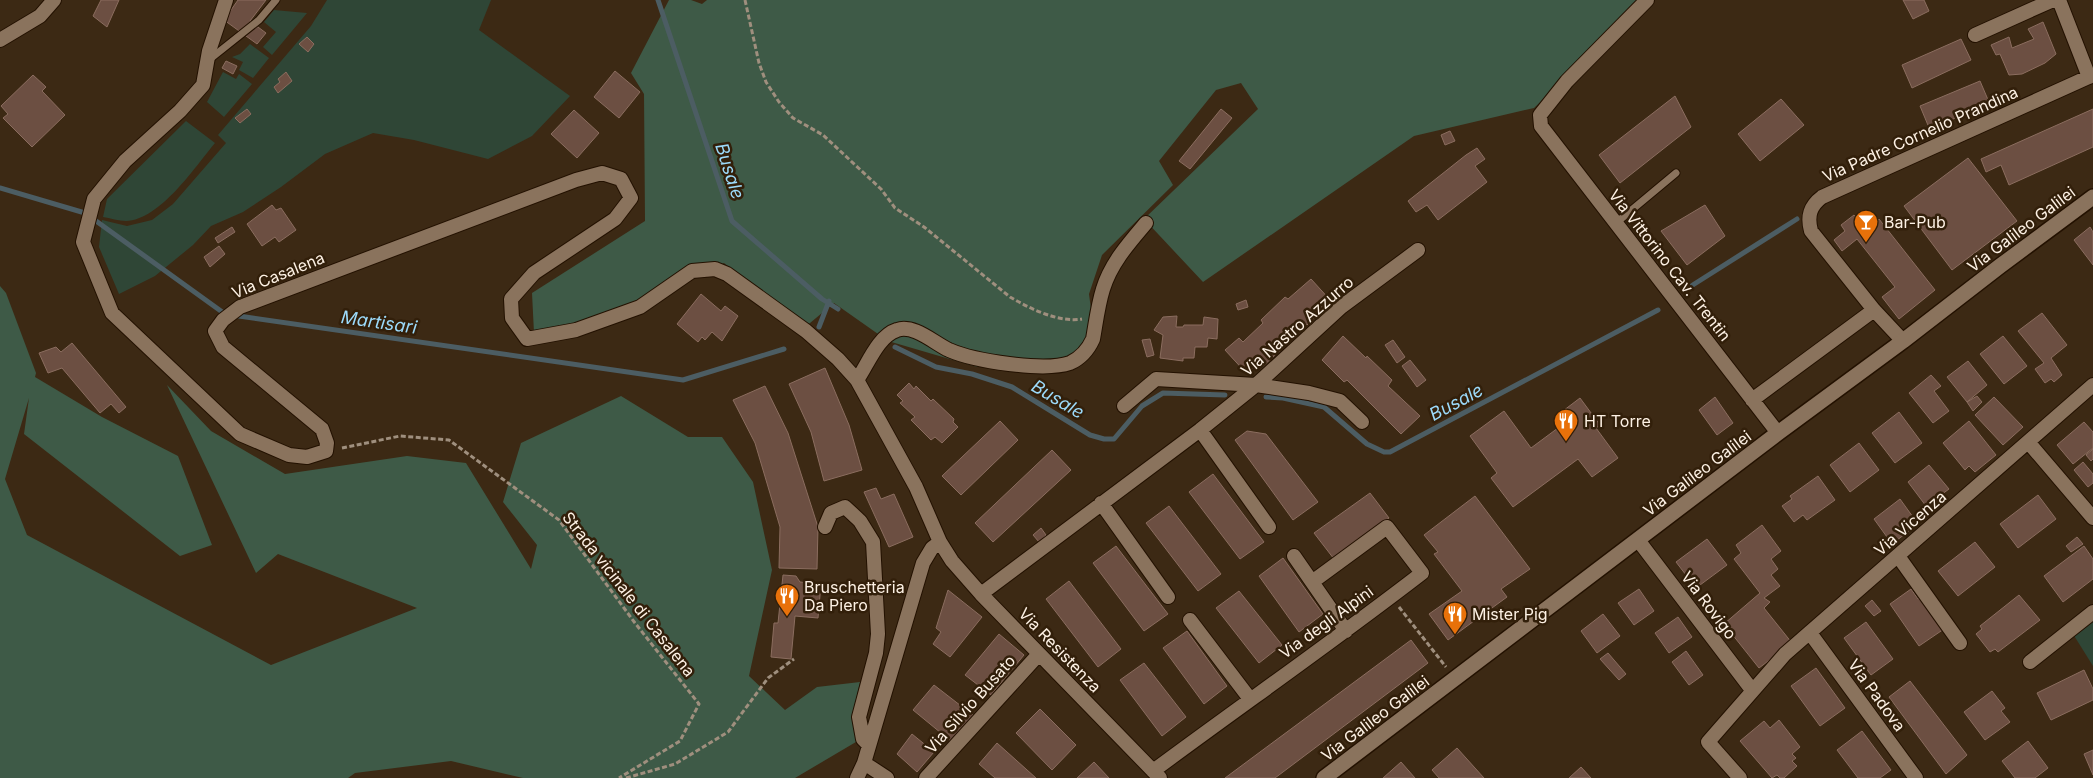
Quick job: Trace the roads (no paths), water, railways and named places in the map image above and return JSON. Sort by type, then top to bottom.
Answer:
[{"type":"main road","name":"Via Galileo Galilei","points":[[1324,778],[1778,433],[2093,197]]},
{"type":"street","points":[[0,40],[40,16],[54,0]]},
{"type":"street","points":[[208,61],[209,51],[226,0]]},
{"type":"street","name":"Via Vittorino Cav. Trentin","points":[[1647,0],[1635,10],[1567,81],[1540,115],[1541,126],[1778,433]]},
{"type":"street","points":[[1976,35],[2053,0]]},
{"type":"street","name":"Via Padre Cornelio Prandina","points":[[1903,341],[1874,310],[1811,230],[1809,217],[1812,206],[1817,201],[2091,76],[2059,0]]},
{"type":"street","name":"Via Casalena","points":[[208,61],[203,86],[180,111],[125,161],[94,199],[83,242],[112,313],[240,434],[290,455],[307,457],[326,452],[327,443],[322,429],[223,347],[215,331],[223,320],[240,307],[576,180],[602,174],[621,179],[631,198],[615,219],[534,273],[511,299],[512,318],[527,339],[576,330],[640,307],[692,271]]},
{"type":"street","points":[[857,380],[885,336],[896,330],[907,328],[949,350],[967,356],[1017,364],[1055,365],[1070,363],[1084,354],[1093,339],[1103,286],[1126,246],[1146,223]]},
{"type":"street","name":"Via Nastro Azzurro","points":[[981,594],[1200,430],[1256,385],[1341,307],[1418,250]]},
{"type":"street","name":"Via Resistenza","points":[[692,271],[715,269],[727,274],[806,331],[838,359],[857,380],[916,487],[940,542],[952,561],[981,594],[1156,775]]},
{"type":"street","points":[[1752,400],[1874,310]]},
{"type":"street","points":[[1124,406],[1156,379],[1256,385],[1340,401],[1362,422]]},
{"type":"street","name":"Via Vicenza","points":[[1740,778],[1708,742],[1752,690],[1785,654],[2093,385]]},
{"type":"street","points":[[1200,430],[1269,527]]},
{"type":"street","points":[[2028,443],[2093,518]]},
{"type":"street","points":[[1101,503],[1168,597]]},
{"type":"street","points":[[825,527],[831,513],[845,507],[860,521],[873,542],[878,634],[876,653],[859,717],[863,739],[868,745]]},
{"type":"street","name":"Via degli Alpini","points":[[1156,775],[1250,699],[1346,631],[1422,572],[1387,527],[1312,582]]},
{"type":"street","name":"Via Rovigo","points":[[1638,540],[1752,690]]},
{"type":"street","points":[[857,778],[864,763],[923,563],[932,548],[940,542]]},
{"type":"street","points":[[1294,556],[1346,631]]},
{"type":"street","points":[[1898,556],[1960,643]]},
{"type":"street","points":[[2030,662],[2093,612]]},
{"type":"street","points":[[1190,620],[1250,699]]},
{"type":"street","name":"Via Padova","points":[[1810,633],[1916,778]]},
{"type":"street","name":"Via Silvio Busato","points":[[926,778],[1039,654]]},
{"type":"street","points":[[864,763],[887,778]]},
{"type":"lane","points":[[208,61],[248,30],[276,0]]},
{"type":"lane","points":[[1616,223],[1676,173]]},
{"type":"waterway","name":"Busale","points":[[658,0],[732,221],[822,299],[838,309]]},
{"type":"waterway","name":"Martisari","points":[[0,188],[85,213],[225,314],[683,380],[784,349]]},
{"type":"waterway","name":"Busale","points":[[1688,288],[1797,219]]},
{"type":"waterway","points":[[819,327],[829,301]]},
{"type":"waterway","name":"Busale","points":[[1266,397],[1283,398],[1324,407],[1367,444],[1384,452],[1390,452],[1658,310]]},
{"type":"waterway","name":"Busale","points":[[895,347],[936,367],[972,374],[1012,387],[1090,435],[1104,439],[1114,439],[1142,406],[1163,393],[1225,395]]},
{"type":"place","name":"Bar-Pub","points":[[1866,243]]},
{"type":"place","name":"HT Torre","points":[[1566,442]]},
{"type":"place","name":"Bruschetteria Da Piero","points":[[787,617]]},
{"type":"place","name":"Mister Pig","points":[[1455,635]]}]
